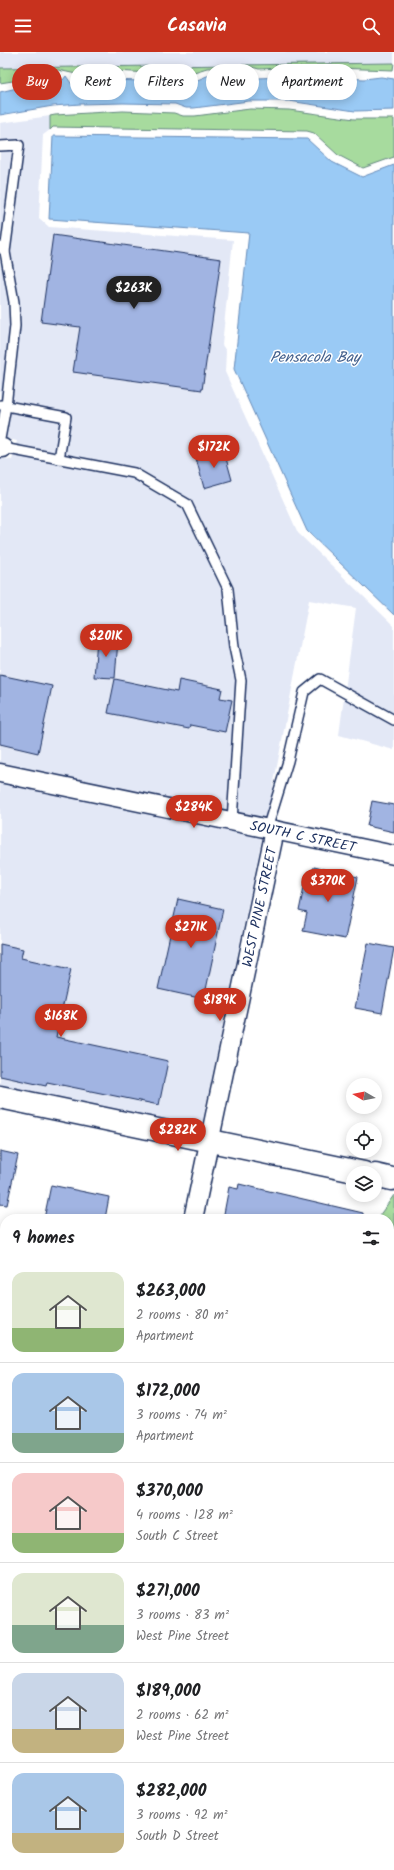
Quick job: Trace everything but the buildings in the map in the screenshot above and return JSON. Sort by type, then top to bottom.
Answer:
[{"type":"street","name":"SOUTH C STREET","points":[[0,773],[232,822],[394,854]]},
{"type":"street","name":"WEST PINE STREET","points":[[194,1214],[210,1141],[271,830]]},
{"type":"street","points":[[0,1096],[346,1169]]},
{"type":"lane","points":[[0,146],[19,145],[3,249],[14,302],[15,326],[3,406],[1,445],[59,459],[134,473],[187,504],[228,589],[234,646],[241,680],[232,822]]},
{"type":"lane","points":[[3,406],[66,417],[59,459]]},
{"type":"lane","points":[[271,830],[304,692],[320,679],[394,720]]},
{"type":"shaded area","points":[[0,52],[394,52],[394,63],[206,64],[206,65],[198,65],[198,64],[134,64],[134,66],[126,66],[126,64],[70,64],[70,67],[62,67],[62,64],[12,64],[12,68],[0,68]]},
{"type":"shaded area","points":[[50,116],[50,130],[43,135],[39,218],[49,227],[233,240],[222,345],[226,351],[225,372],[298,533],[394,626],[394,750],[339,735],[356,608],[309,600],[267,818],[0,763],[0,458],[12,460],[17,441],[0,437],[0,123]]},
{"type":"shaded area","points":[[0,783],[262,838],[201,1129],[0,1086]]},
{"type":"green space","points":[[394,63],[393,70],[357,69],[357,64],[315,64]]},
{"type":"green space","points":[[198,65],[206,65],[206,68],[198,71]]},
{"type":"green space","points":[[259,65],[267,65],[267,69],[259,69]]},
{"type":"green space","points":[[126,66],[134,66],[134,72],[126,72]]},
{"type":"green space","points":[[62,67],[70,67],[70,73],[62,71]]},
{"type":"green space","points":[[0,68],[12,68],[12,81],[0,83]]},
{"type":"green space","points":[[250,109],[289,110],[354,119],[394,119],[394,157],[363,168],[338,155],[314,133],[307,131],[53,127],[50,130],[50,116],[55,115],[123,111],[174,113],[183,116],[195,116]]},
{"type":"green space","points":[[394,1195],[394,1214],[381,1214]]},
{"type":"water","points":[[66,76],[70,82],[70,100],[126,100],[126,80],[134,81],[134,100],[198,100],[198,80],[206,76],[206,100],[259,100],[259,78],[267,78],[267,100],[357,100],[357,79],[381,77],[394,79],[394,110],[355,111],[289,101],[249,101],[194,108],[186,108],[175,104],[80,104],[53,106],[0,115],[0,92],[12,89],[12,100],[62,100],[62,79]]},
{"type":"water","name":"Pensacola Bay","points":[[53,136],[307,139],[332,162],[362,177],[394,165],[394,615],[307,531],[234,369],[249,233],[49,219]]}]
